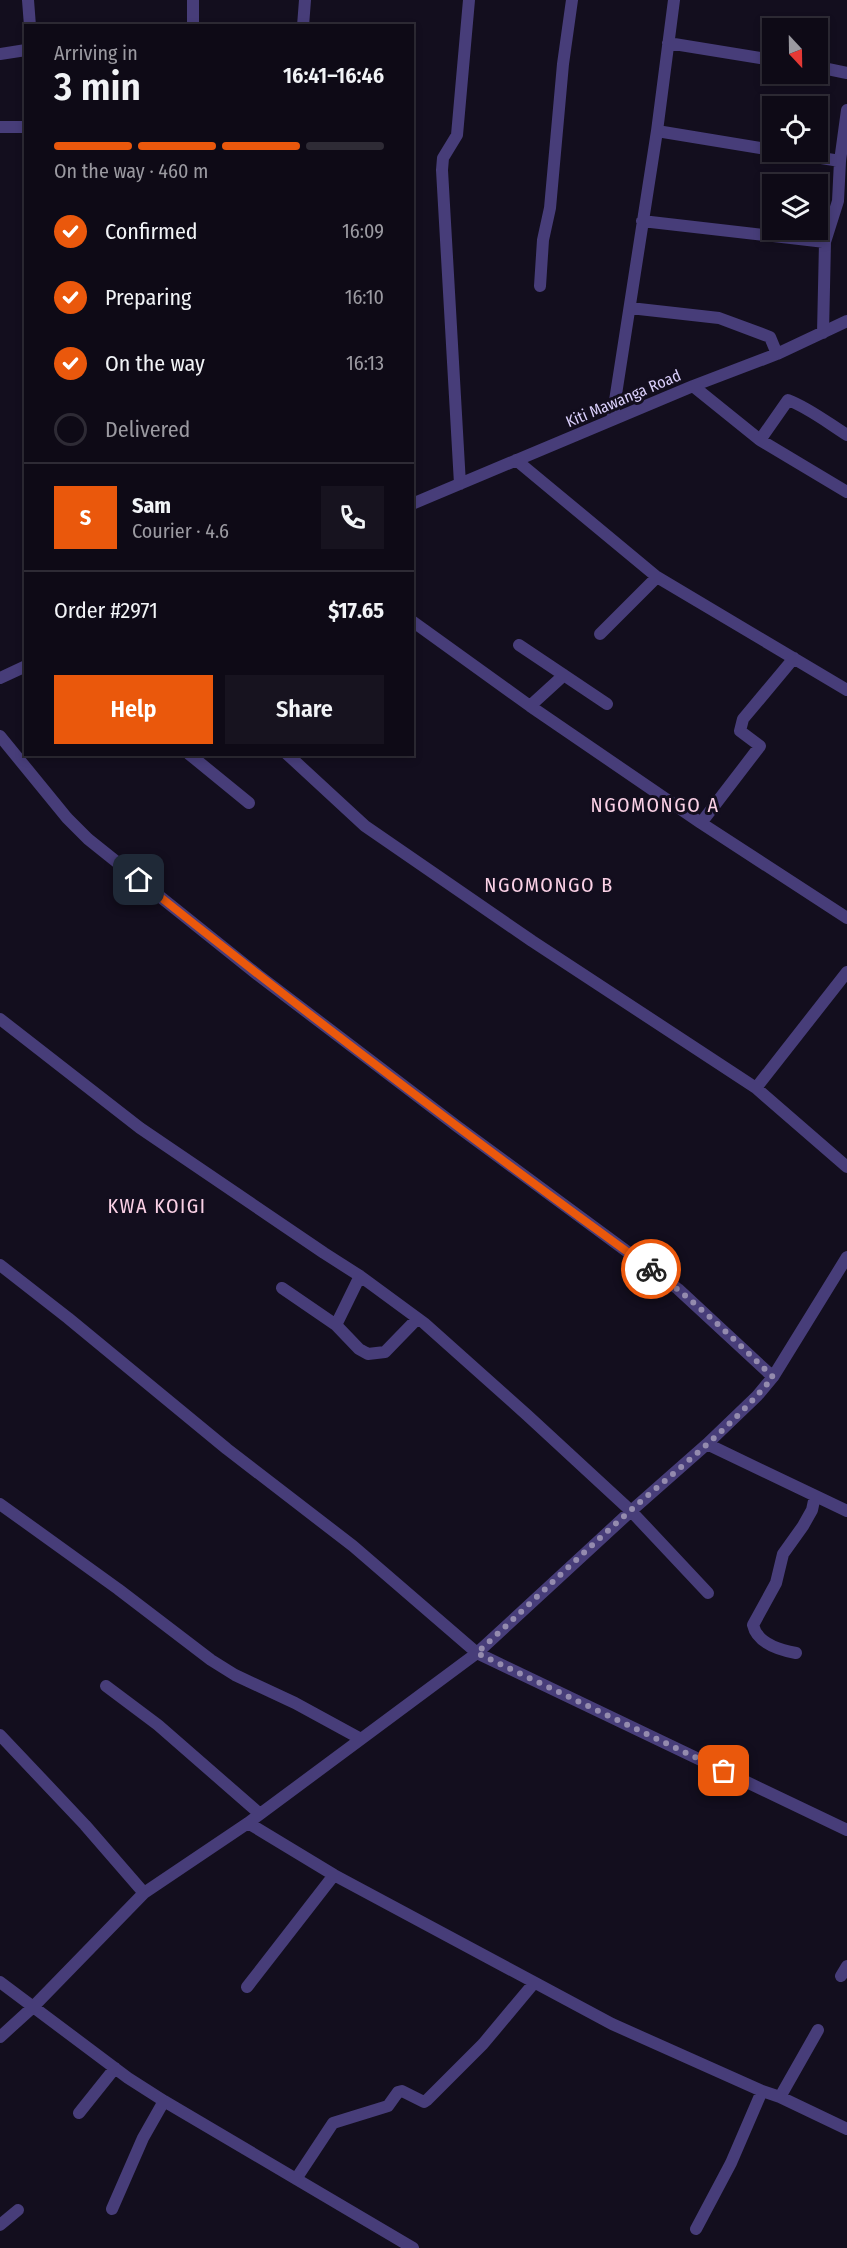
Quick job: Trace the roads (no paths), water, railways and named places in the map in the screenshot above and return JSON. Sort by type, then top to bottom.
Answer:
[{"type":"street","points":[[28,0],[30,24]]},
{"type":"street","points":[[193,0],[193,24]]},
{"type":"street","points":[[303,24],[305,0]]},
{"type":"street","points":[[460,484],[442,170],[443,158],[457,135],[469,0]]},
{"type":"street","points":[[540,286],[543,240],[550,208],[563,64],[572,0]]},
{"type":"street","points":[[612,420],[657,131],[674,0]]},
{"type":"street","points":[[668,43],[762,58]]},
{"type":"street","points":[[0,54],[24,50]]},
{"type":"street","points":[[828,69],[847,73]]},
{"type":"street","points":[[824,333],[825,243],[843,201],[840,160],[847,110]]},
{"type":"street","points":[[0,127],[24,127]]},
{"type":"street","points":[[657,131],[762,148]]},
{"type":"street","points":[[828,158],[840,160]]},
{"type":"street","points":[[642,221],[825,243]]},
{"type":"street","points":[[630,308],[719,318],[770,337],[777,354]]},
{"type":"street","name":"Kiti Mawanga Road","points":[[414,503],[693,386],[777,354],[847,321]]},
{"type":"street","points":[[693,386],[760,440],[847,492]]},
{"type":"street","points":[[760,440],[788,400],[801,405],[811,414],[847,435]]},
{"type":"street","points":[[516,460],[657,577],[847,690]]},
{"type":"street","points":[[600,634],[657,577]]},
{"type":"street","points":[[414,622],[530,706],[701,823],[847,918]]},
{"type":"street","points":[[519,645],[607,704]]},
{"type":"street","points":[[701,823],[760,746],[740,731],[743,719],[794,658]]},
{"type":"street","points":[[0,678],[24,667]]},
{"type":"street","points":[[530,706],[564,675]]},
{"type":"street","points":[[0,736],[67,818],[88,839],[258,975],[458,1127],[678,1289],[773,1377]]},
{"type":"street","points":[[191,756],[249,803]]},
{"type":"street","points":[[289,756],[366,826],[532,941],[756,1088],[847,1167]]},
{"type":"street","points":[[756,1088],[847,972]]},
{"type":"street","points":[[0,1019],[140,1128],[360,1276],[417,1319],[527,1415],[630,1510],[708,1593]]},
{"type":"street","points":[[0,2037],[33,2007],[144,1893],[248,1823],[477,1653],[630,1510],[707,1444],[757,1396],[773,1377],[847,1257]]},
{"type":"street","points":[[0,1265],[227,1449],[353,1546],[477,1653],[847,1830]]},
{"type":"street","points":[[336,1324],[360,1276]]},
{"type":"street","points":[[282,1288],[336,1324],[359,1349],[368,1353],[384,1352],[417,1319]]},
{"type":"street","points":[[707,1444],[847,1511]]},
{"type":"street","points":[[796,1653],[765,1641],[755,1632],[753,1625],[776,1583],[783,1554],[803,1527],[812,1510],[815,1496]]},
{"type":"street","points":[[0,1504],[118,1589],[211,1660],[236,1676],[295,1703],[361,1738]]},
{"type":"street","points":[[106,1686],[158,1725],[260,1814]]},
{"type":"street","points":[[0,1735],[48,1784],[144,1893]]},
{"type":"street","points":[[248,1823],[334,1875],[612,2024],[780,2097],[847,2129]]},
{"type":"street","points":[[247,1987],[334,1875]]},
{"type":"street","points":[[0,1982],[115,2068],[202,2126],[296,2178],[413,2248]]},
{"type":"street","points":[[296,2178],[333,2123],[388,2106],[398,2092],[402,2091],[424,2102],[427,2100],[483,2044],[534,1983]]},
{"type":"street","points":[[780,2097],[818,2030]]},
{"type":"street","points":[[79,2113],[115,2068]]},
{"type":"street","points":[[696,2229],[731,2163],[762,2091]]},
{"type":"street","points":[[112,2209],[143,2138],[164,2101]]},
{"type":"street","points":[[0,2225],[18,2210]]},
{"type":"district","name":"NGOMONGO A","points":[[655,805]]},
{"type":"district","name":"NGOMONGO B","points":[[549,885]]},
{"type":"district","name":"KWA KOIGI","points":[[157,1206]]}]
